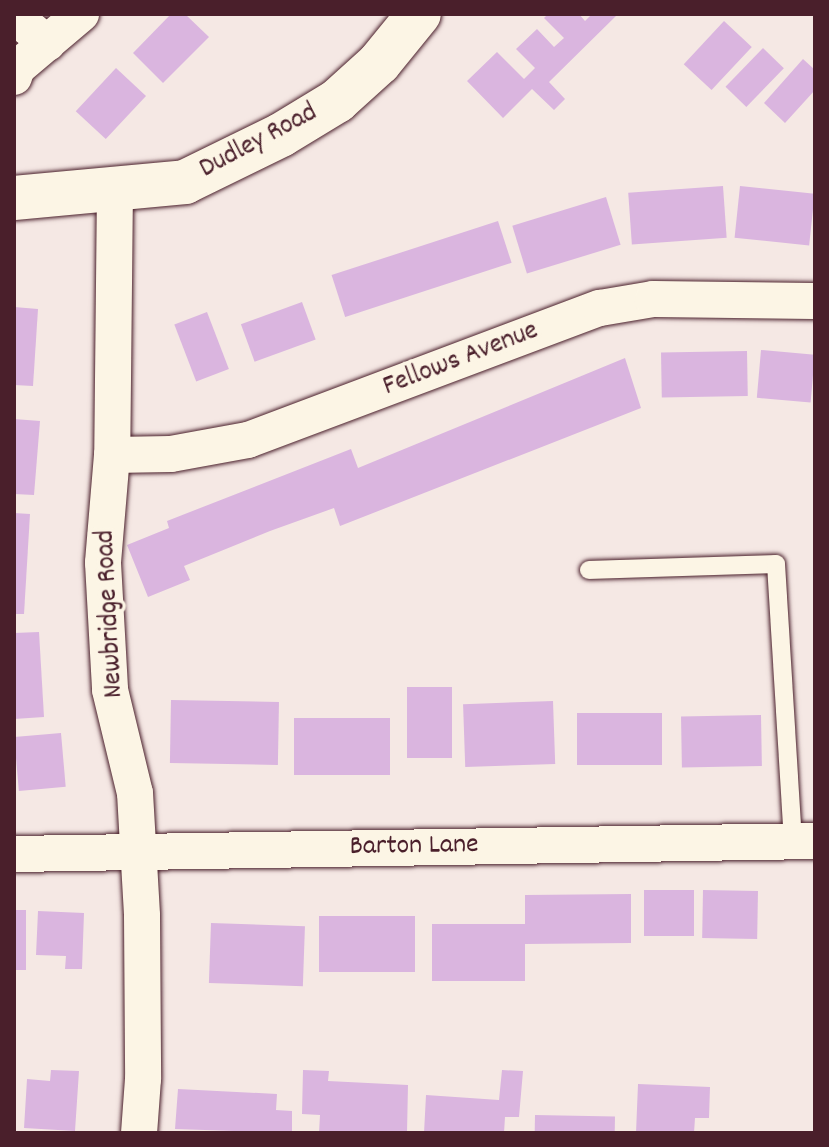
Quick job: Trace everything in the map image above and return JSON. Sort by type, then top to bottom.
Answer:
[{"type":"main road","name":"Dudley Road","points":[[14,198],[185,182],[281,135],[337,101],[379,63],[419,14]]},
{"type":"street","points":[[14,77],[17,68],[81,14]]},
{"type":"street","points":[[14,16],[47,43]]},
{"type":"street","name":"Newbridge Road","points":[[115,188],[112,455],[103,563],[110,690],[135,793],[139,852],[143,1079],[139,1133]]},
{"type":"street","name":"Fellows Avenue","points":[[112,455],[171,454],[248,440],[600,308],[653,299],[815,301]]},
{"type":"street","name":"Barton Lane","points":[[14,854],[804,841]]},
{"type":"lane","points":[[589,570],[776,564],[804,841]]},
{"type":"building","points":[[171,14],[185,14],[209,37],[163,83],[133,53]]},
{"type":"building","points":[[548,14],[579,14],[585,21],[592,14],[618,14],[549,82],[565,99],[554,110],[532,89],[503,118],[467,81],[497,52],[524,79],[535,68],[516,49],[537,29],[554,47],[564,38],[544,18]]},
{"type":"building","points":[[724,21],[752,47],[712,90],[684,64]]},
{"type":"building","points":[[763,48],[784,68],[746,107],[725,87]]},
{"type":"building","points":[[803,59],[815,70],[815,90],[785,123],[764,103]]},
{"type":"building","points":[[116,68],[146,96],[106,139],[76,111]]},
{"type":"building","points":[[723,186],[727,238],[632,245],[628,193]]},
{"type":"building","points":[[740,186],[815,194],[809,246],[735,238]]},
{"type":"building","points":[[606,197],[621,245],[527,273],[512,226]]},
{"type":"building","points":[[498,221],[512,263],[345,317],[332,275]]},
{"type":"building","points":[[302,302],[316,340],[255,362],[241,324]]},
{"type":"building","points":[[14,307],[38,309],[33,386],[14,385]]},
{"type":"building","points":[[207,312],[229,369],[196,381],[174,325]]},
{"type":"building","points":[[761,350],[815,355],[811,403],[757,398]]},
{"type":"building","points":[[747,351],[748,396],[662,397],[661,353]]},
{"type":"building","points":[[625,358],[641,408],[340,526],[334,508],[270,531],[184,566],[190,580],[148,597],[127,545],[169,528],[167,521],[351,449],[358,468]]},
{"type":"building","points":[[14,419],[40,421],[34,495],[14,494]]},
{"type":"building","points":[[14,513],[30,514],[24,614],[14,614]]},
{"type":"building","points":[[39,632],[44,717],[14,719],[14,633]]},
{"type":"building","points":[[407,687],[452,687],[452,758],[407,758]]},
{"type":"building","points":[[171,700],[279,702],[278,765],[170,763]]},
{"type":"building","points":[[553,701],[555,764],[465,767],[463,704]]},
{"type":"building","points":[[577,713],[662,713],[662,765],[577,765]]},
{"type":"building","points":[[761,715],[762,766],[682,767],[681,716]]},
{"type":"building","points":[[294,718],[390,718],[390,775],[294,775]]},
{"type":"building","points":[[61,733],[66,787],[19,791],[14,737]]},
{"type":"building","points":[[644,890],[694,890],[694,936],[644,936]]},
{"type":"building","points":[[703,890],[758,891],[757,939],[702,938]]},
{"type":"building","points":[[631,894],[631,943],[525,944],[525,981],[432,981],[432,924],[525,924],[525,895]]},
{"type":"building","points":[[14,910],[26,910],[26,970],[14,970]]},
{"type":"building","points":[[38,911],[84,913],[82,969],[65,969],[66,956],[36,955]]},
{"type":"building","points":[[319,916],[415,916],[415,972],[319,972]]},
{"type":"building","points":[[211,923],[305,926],[303,986],[209,983]]},
{"type":"building","points":[[51,1070],[79,1071],[75,1131],[24,1128],[27,1079],[50,1081]]},
{"type":"building","points":[[303,1070],[329,1071],[328,1081],[408,1085],[407,1133],[319,1133],[320,1115],[302,1114]]},
{"type":"building","points":[[502,1070],[523,1071],[519,1117],[505,1117],[504,1133],[424,1133],[426,1095],[499,1100]]},
{"type":"building","points":[[638,1084],[710,1087],[709,1118],[695,1118],[694,1133],[636,1133]]},
{"type":"building","points":[[178,1089],[277,1094],[276,1110],[292,1111],[292,1133],[175,1129]]},
{"type":"building","points":[[535,1115],[615,1116],[615,1133],[535,1133]]}]
